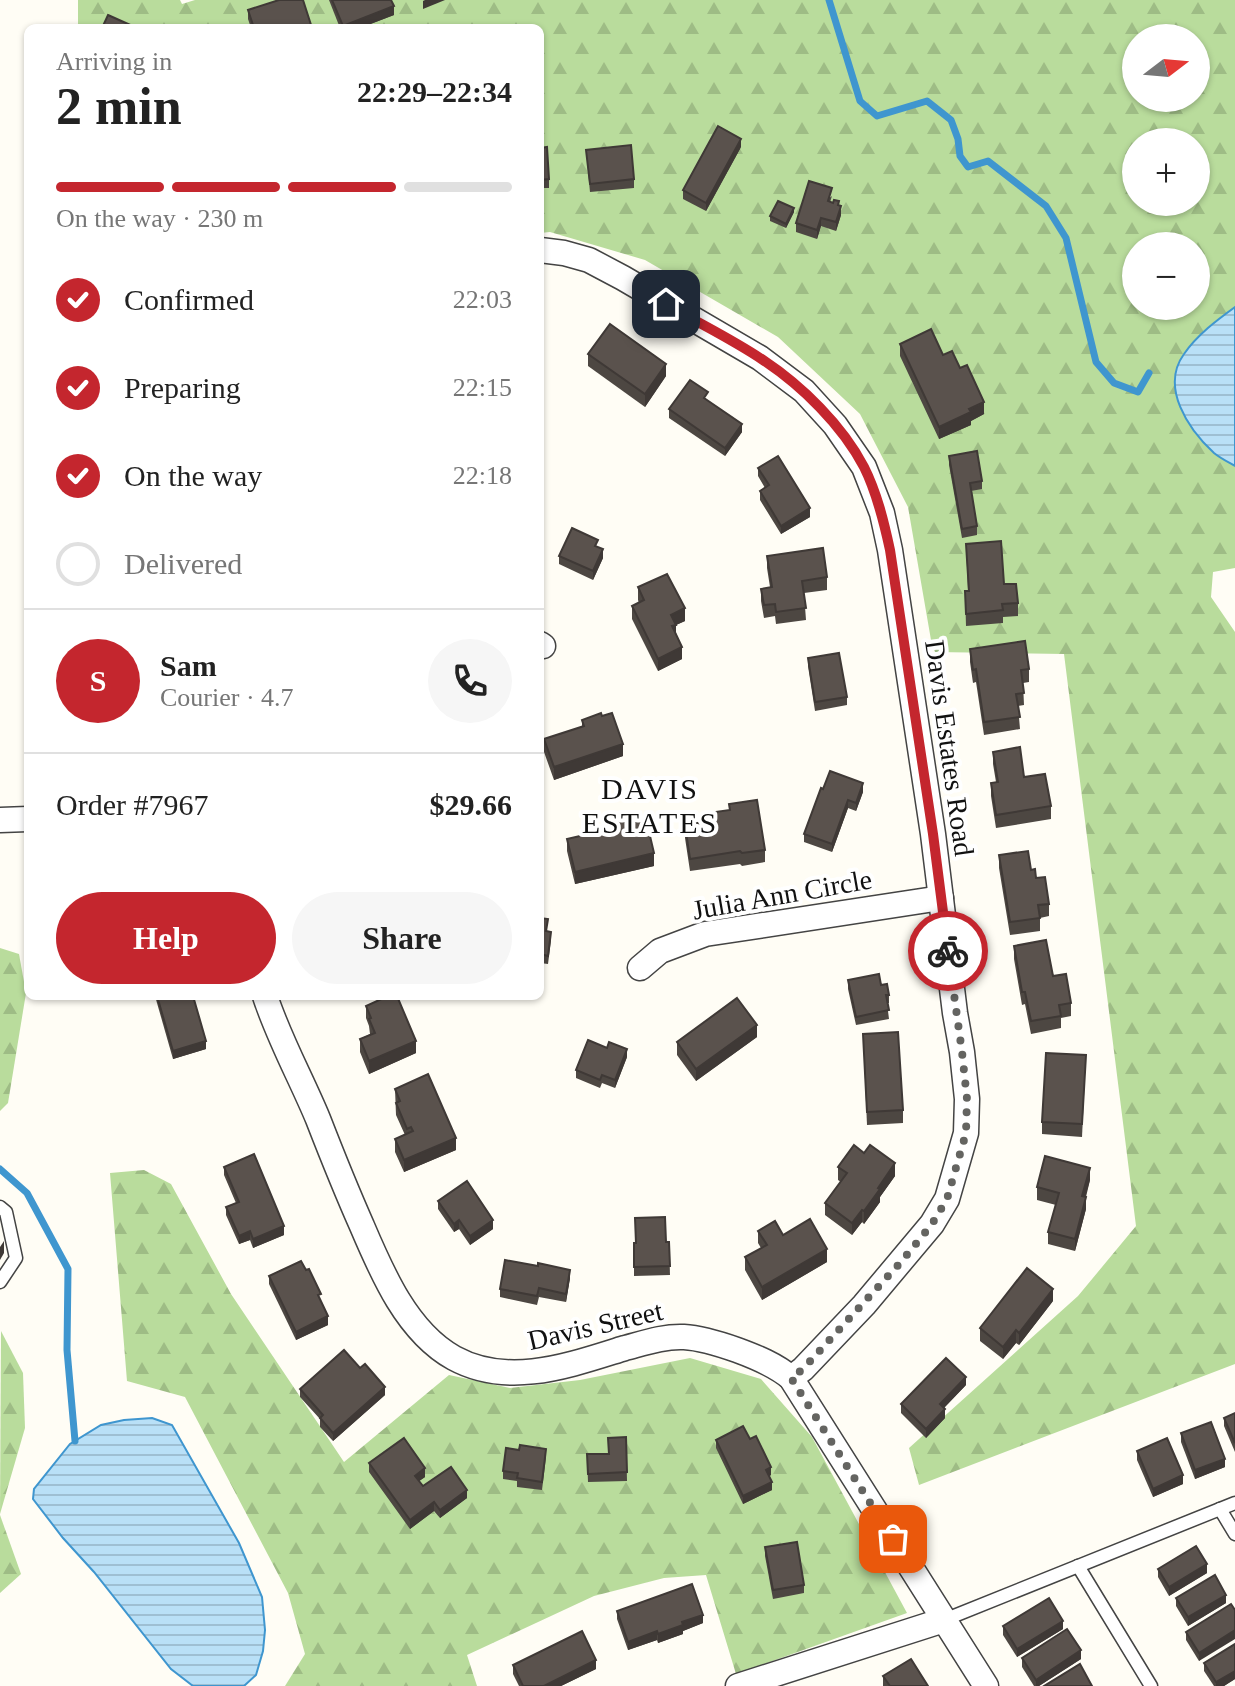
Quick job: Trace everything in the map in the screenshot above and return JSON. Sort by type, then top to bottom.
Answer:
[{"type":"street","name":"Davis Estates Road","points":[[544,250],[589,260],[623,278],[760,358],[804,391],[835,425],[864,467],[882,513],[941,898],[967,1099],[966,1133],[947,1199],[932,1224],[864,1305],[791,1378]]},
{"type":"street","points":[[0,820],[24,819]]},
{"type":"street","name":"Julia Ann Circle","points":[[640,968],[660,951],[705,934],[941,898]]},
{"type":"street","name":"Davis Street","points":[[266,1000],[283,1046],[384,1275],[396,1297],[425,1335],[441,1349],[466,1363],[497,1372],[559,1368],[652,1340],[683,1336],[758,1358],[784,1373],[791,1378],[986,1686]]},
{"type":"street","points":[[738,1686],[944,1620]]},
{"type":"lane","points":[[0,1207],[6,1212],[16,1258],[0,1282]]},
{"type":"lane","points":[[944,1620],[1235,1503]]},
{"type":"lane","points":[[1220,1509],[1235,1534]]},
{"type":"lane","points":[[1078,1566],[1151,1686]]},
{"type":"green space","points":[[78,0],[180,0],[182,4],[195,0],[1235,0],[1235,568],[1213,572],[1211,597],[1235,632],[1235,1364],[919,1485],[909,1448],[1078,1296],[1136,1226],[1064,654],[935,652],[908,507],[860,414],[778,337],[645,260],[544,233],[544,24],[78,24]]},
{"type":"green space","points":[[0,948],[19,954],[25,1000],[8,1103],[0,1111]]},
{"type":"green space","points":[[144,1170],[171,1184],[231,1294],[344,1462],[449,1375],[510,1388],[580,1380],[690,1358],[761,1379],[812,1437],[907,1613],[736,1674],[706,1575],[664,1578],[594,1596],[467,1655],[477,1686],[285,1686],[305,1654],[288,1593],[185,1397],[127,1381],[110,1173]]},
{"type":"green space","points":[[1,1331],[23,1373],[25,1428],[0,1514]]},
{"type":"green space","points":[[0,1515],[21,1574],[0,1593]]},
{"type":"water","points":[[1235,307],[1235,466],[1214,453],[1195,432],[1180,407],[1175,380],[1177,367],[1189,347]]},
{"type":"water","points":[[152,1418],[172,1425],[239,1543],[262,1597],[263,1651],[256,1675],[244,1686],[193,1686],[171,1669],[33,1499],[34,1489],[70,1444],[101,1425]]},
{"type":"building","points":[[279,0],[303,0],[311,24],[253,24],[248,10]]},
{"type":"building","points":[[332,0],[391,0],[394,6],[348,24],[342,24]]},
{"type":"building","points":[[108,15],[128,24],[104,24]]},
{"type":"building","points":[[718,126],[741,139],[706,203],[683,190]]},
{"type":"building","points":[[631,145],[634,179],[590,184],[586,150]]},
{"type":"building","points":[[544,147],[547,147],[549,179],[544,180]]},
{"type":"building","points":[[809,181],[832,188],[828,201],[839,201],[838,205],[841,206],[836,222],[821,218],[817,230],[796,223]]},
{"type":"building","points":[[778,201],[794,208],[786,224],[770,216]]},
{"type":"building","points":[[610,324],[666,364],[645,394],[588,354]]},
{"type":"building","points":[[931,329],[943,355],[952,351],[960,368],[967,365],[984,402],[969,409],[971,412],[939,427],[900,344]]},
{"type":"building","points":[[690,380],[708,392],[704,398],[742,424],[725,448],[669,409]]},
{"type":"building","points":[[977,451],[982,481],[970,483],[977,526],[962,529],[949,456]]},
{"type":"building","points":[[778,456],[810,508],[781,526],[760,491],[769,485],[758,468]]},
{"type":"building","points":[[572,528],[598,540],[595,546],[603,549],[593,571],[559,556]]},
{"type":"building","points":[[1001,541],[1004,584],[1016,584],[1018,603],[1002,604],[1003,610],[966,614],[965,591],[969,591],[966,544]]},
{"type":"building","points":[[823,548],[827,577],[802,581],[806,608],[776,612],[775,604],[764,605],[761,589],[772,587],[767,556]]},
{"type":"building","points":[[667,574],[685,608],[671,615],[676,625],[672,626],[682,647],[658,659],[632,606],[644,600],[638,587]]},
{"type":"building","points":[[1025,641],[1029,669],[1021,670],[1024,693],[1016,694],[1020,717],[984,722],[970,649]]},
{"type":"building","points":[[839,653],[847,697],[815,702],[808,658]]},
{"type":"building","points":[[601,713],[602,716],[612,713],[623,744],[554,767],[544,739],[584,726],[582,720]]},
{"type":"building","points":[[1020,747],[1024,777],[1045,774],[1051,806],[996,815],[991,783],[998,782],[993,752]]},
{"type":"building","points":[[830,771],[863,783],[856,803],[848,800],[832,844],[804,834]]},
{"type":"building","points":[[757,800],[765,850],[690,859],[685,825],[709,821],[708,813],[730,810],[729,804]]},
{"type":"building","points":[[633,813],[635,822],[646,819],[654,853],[575,872],[567,839],[619,827],[616,817]]},
{"type":"building","points":[[1028,851],[1031,870],[1035,869],[1036,878],[1045,877],[1049,904],[1038,905],[1040,918],[1010,922],[999,855]]},
{"type":"building","points":[[544,918],[548,919],[546,931],[551,932],[548,956],[544,955]]},
{"type":"building","points":[[1046,940],[1053,976],[1066,974],[1071,1003],[1059,1005],[1061,1016],[1031,1021],[1014,946]]},
{"type":"building","points":[[879,974],[881,985],[887,984],[889,1010],[856,1017],[848,980]]},
{"type":"building","points":[[737,998],[757,1025],[696,1069],[677,1042]]},
{"type":"building","points":[[158,1000],[194,1000],[206,1041],[173,1051]]},
{"type":"building","points":[[379,1000],[399,1000],[416,1041],[369,1061],[360,1039],[375,1033],[366,1006]]},
{"type":"building","points":[[898,1032],[903,1110],[867,1112],[863,1034]]},
{"type":"building","points":[[588,1040],[607,1048],[609,1042],[627,1049],[615,1080],[602,1075],[600,1080],[576,1070]]},
{"type":"building","points":[[1046,1053],[1086,1055],[1082,1124],[1042,1122]]},
{"type":"building","points":[[428,1074],[456,1138],[404,1160],[395,1139],[413,1131],[411,1127],[407,1129],[396,1103],[400,1101],[395,1089]]},
{"type":"building","points":[[854,1145],[864,1153],[870,1145],[895,1163],[880,1189],[852,1223],[825,1203],[847,1173],[838,1167]]},
{"type":"building","points":[[254,1154],[284,1226],[253,1239],[250,1231],[239,1236],[226,1207],[239,1202],[224,1167]]},
{"type":"building","points":[[1045,1156],[1090,1168],[1075,1239],[1048,1232],[1059,1193],[1037,1187]]},
{"type":"building","points":[[467,1181],[493,1220],[470,1236],[459,1220],[454,1224],[438,1201]]},
{"type":"building","points":[[665,1217],[670,1266],[634,1267],[635,1218]]},
{"type":"building","points":[[810,1219],[827,1249],[762,1287],[745,1257],[767,1245],[758,1231],[775,1221],[783,1235]]},
{"type":"building","points":[[505,1260],[570,1270],[566,1294],[539,1288],[537,1296],[500,1289]]},
{"type":"building","points":[[301,1261],[306,1270],[309,1269],[328,1316],[296,1332],[269,1276]]},
{"type":"building","points":[[1027,1268],[1053,1289],[1019,1333],[1016,1330],[1003,1347],[980,1328]]},
{"type":"building","points":[[344,1350],[360,1368],[365,1364],[385,1387],[333,1433],[320,1418],[323,1415],[300,1389]]},
{"type":"building","points":[[946,1358],[966,1377],[940,1404],[945,1409],[926,1429],[901,1404]]},
{"type":"building","points":[[1235,1413],[1235,1443],[1224,1418]]},
{"type":"building","points":[[1211,1422],[1225,1459],[1195,1470],[1181,1433]]},
{"type":"building","points":[[743,1426],[750,1439],[756,1436],[771,1467],[766,1470],[772,1482],[743,1496],[716,1440]]},
{"type":"building","points":[[626,1437],[627,1472],[588,1474],[587,1454],[609,1454],[608,1438]]},
{"type":"building","points":[[404,1438],[425,1468],[415,1476],[423,1486],[451,1467],[467,1490],[440,1510],[434,1502],[410,1520],[369,1463]]},
{"type":"building","points":[[1167,1438],[1183,1475],[1153,1489],[1137,1451]]},
{"type":"building","points":[[520,1445],[546,1449],[542,1482],[517,1478],[518,1473],[503,1471],[506,1448],[519,1450]]},
{"type":"building","points":[[797,1542],[804,1585],[773,1590],[765,1547]]},
{"type":"building","points":[[1196,1546],[1207,1564],[1169,1587],[1158,1569]]},
{"type":"building","points":[[1215,1575],[1226,1595],[1188,1617],[1176,1598]]},
{"type":"building","points":[[692,1584],[703,1615],[658,1634],[657,1631],[628,1642],[617,1611]]},
{"type":"building","points":[[1049,1598],[1063,1621],[1017,1649],[1003,1626]]},
{"type":"building","points":[[1231,1604],[1235,1610],[1235,1630],[1199,1653],[1186,1632]]},
{"type":"building","points":[[1067,1629],[1081,1650],[1036,1680],[1022,1658]]},
{"type":"building","points":[[582,1631],[596,1660],[544,1686],[523,1686],[513,1665]]},
{"type":"building","points":[[1235,1644],[1235,1671],[1216,1682],[1204,1663]]},
{"type":"building","points":[[911,1659],[928,1686],[890,1686],[883,1676]]},
{"type":"building","points":[[1080,1664],[1092,1686],[1044,1686]]},
{"type":"waterway","points":[[829,0],[860,101],[877,116],[927,101],[951,120],[960,156],[968,167],[988,161],[1046,206],[1066,238],[1096,362],[1114,383],[1138,392],[1149,373]]},
{"type":"waterway","points":[[0,1169],[27,1193],[68,1269],[67,1350],[75,1441]]},
{"type":"way so far","points":[[893,1539],[791,1378],[864,1305],[932,1224],[947,1199],[966,1133],[967,1099],[948,951]]},
{"type":"district","name":"DAVIS ESTATES","points":[[650,806]]},
{"type":"route","points":[[666,304],[760,358],[804,391],[835,425],[864,467],[882,513],[898,596],[948,951]]}]
